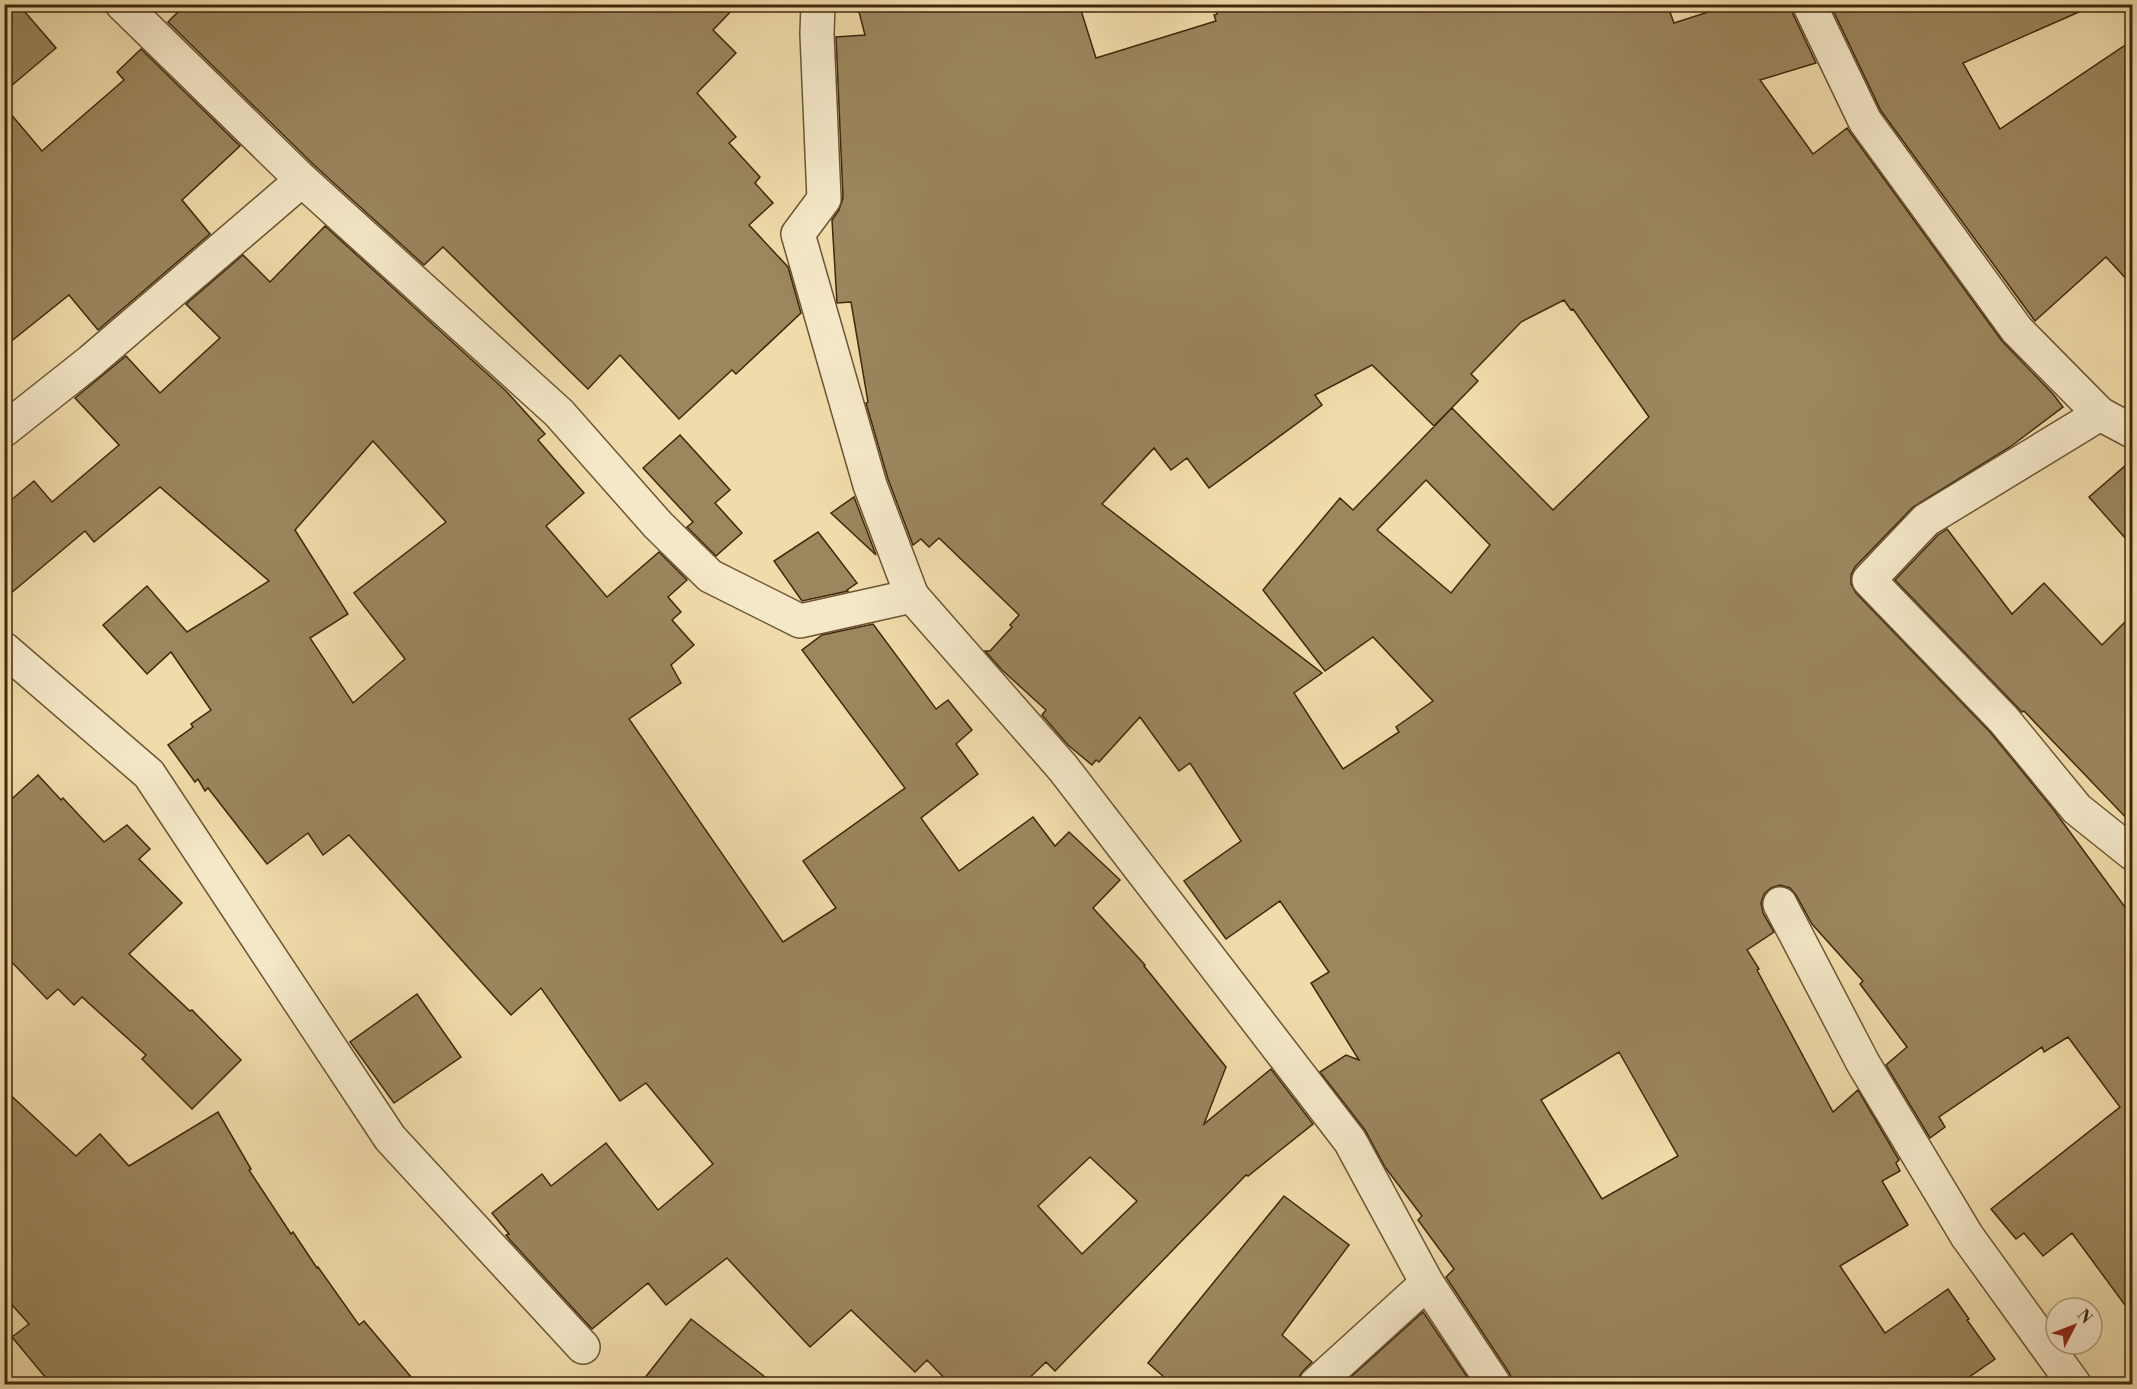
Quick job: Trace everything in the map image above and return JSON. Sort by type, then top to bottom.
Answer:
[{"type":"street","points":[[122,4],[302,180],[559,413],[658,525],[710,576],[800,621],[912,596]]},
{"type":"street","points":[[818,4],[817,34],[824,199],[798,234],[870,485],[912,596],[1063,768],[1350,1141],[1427,1283],[1494,1384]]},
{"type":"street","points":[[1809,4],[1865,121],[2017,330],[2100,414],[2133,431]]},
{"type":"street","points":[[4,430],[91,361],[302,180]]},
{"type":"street","points":[[2100,414],[1926,520],[1869,580],[2004,720],[2077,809],[2133,854]]},
{"type":"street","points":[[4,649],[149,774],[390,1138],[583,1347]]},
{"type":"street","points":[[1780,904],[1863,1063],[1967,1236],[2074,1384]]},
{"type":"street","points":[[1316,1384],[1427,1283]]},
{"type":"building","points":[[4,4],[18,4],[56,48],[4,92]]},
{"type":"building","points":[[186,4],[738,4],[713,30],[736,53],[697,93],[736,137],[729,143],[760,177],[755,183],[773,203],[749,225],[788,267],[801,313],[736,374],[732,370],[679,419],[620,355],[588,389],[443,247],[424,265],[315,166],[168,22]]},
{"type":"building","points":[[857,4],[1079,4],[1096,58],[1216,21],[1214,15],[1217,14],[1213,4],[1667,4],[1674,23],[1733,4],[1791,4],[1792,12],[1816,63],[1760,80],[1813,154],[1847,128],[2002,341],[2063,407],[2010,447],[1913,507],[1855,567],[1851,575],[1851,584],[1856,593],[1990,732],[2053,809],[2133,918],[2133,1316],[2072,1233],[2043,1256],[2024,1233],[2016,1239],[1991,1209],[2120,1107],[2068,1037],[2044,1052],[2042,1047],[1939,1117],[1945,1127],[1930,1138],[1886,1065],[1907,1047],[1860,984],[1863,981],[1812,924],[1796,895],[1790,888],[1780,885],[1764,894],[1761,903],[1763,913],[1774,932],[1747,950],[1833,1112],[1858,1090],[1899,1160],[1896,1163],[1900,1171],[1882,1181],[1908,1225],[1840,1266],[1885,1333],[1948,1289],[1995,1359],[1959,1384],[1512,1384],[1510,1374],[1446,1277],[1454,1269],[1418,1220],[1422,1216],[1385,1167],[1365,1130],[1320,1072],[1346,1055],[1359,1060],[1311,983],[1329,972],[1280,901],[1226,939],[1184,881],[1241,841],[1190,763],[1179,771],[1140,717],[1099,762],[1096,760],[1092,765],[1068,745],[1042,715],[1046,710],[1002,670],[985,651],[990,651],[1012,627],[1010,625],[1019,615],[939,538],[929,547],[921,539],[913,545],[888,479],[866,403],[868,402],[851,302],[837,303],[832,220],[843,198],[836,37],[865,35]],"holes":[[[1564,300],[1571,310],[1573,309],[1649,417],[1553,510],[1452,408],[1353,510],[1340,498],[1263,590],[1325,671],[1373,637],[1433,701],[1396,727],[1399,732],[1343,769],[1294,693],[1322,673],[1102,504],[1154,448],[1171,470],[1187,458],[1209,488],[1322,405],[1315,395],[1372,365],[1434,426],[1478,381],[1471,374],[1521,322]],[[1426,480],[1490,545],[1451,593],[1377,530]],[[1619,1052],[1678,1156],[1602,1199],[1541,1100]]]},
{"type":"building","points":[[1830,4],[2097,4],[1963,63],[2000,129],[2133,40],[2133,286],[2106,257],[2035,321],[1881,111]]},
{"type":"building","points":[[141,49],[240,146],[182,200],[210,234],[98,330],[69,295],[4,347],[4,106],[42,151],[124,80],[117,72]]},
{"type":"building","points":[[325,226],[506,391],[545,434],[538,440],[584,493],[546,526],[607,597],[659,552],[687,580],[668,597],[681,612],[672,620],[694,645],[671,665],[681,683],[629,719],[783,942],[836,908],[803,861],[905,788],[802,650],[822,635],[873,624],[936,709],[948,700],[972,730],[956,744],[978,774],[921,818],[959,871],[1033,817],[1055,846],[1069,832],[1120,880],[1093,908],[1145,965],[1226,1067],[1204,1124],[1271,1069],[1313,1124],[1248,1176],[1246,1175],[1055,1371],[1046,1362],[1023,1384],[950,1384],[927,1360],[915,1372],[851,1310],[810,1347],[727,1258],[666,1305],[648,1283],[592,1329],[510,1240],[506,1235],[509,1234],[492,1213],[542,1174],[551,1186],[606,1143],[658,1210],[713,1164],[646,1083],[620,1101],[541,988],[511,1015],[349,835],[323,855],[308,833],[267,864],[208,788],[205,791],[198,779],[195,782],[168,745],[193,727],[191,724],[211,710],[171,652],[147,674],[103,625],[147,586],[187,632],[269,581],[160,487],[94,542],[85,531],[4,599],[4,506],[34,481],[52,502],[119,445],[75,398],[126,356],[160,393],[220,338],[186,304],[243,255],[270,282]],"holes":[[[373,441],[446,522],[354,593],[405,659],[353,703],[310,638],[348,614],[295,530]],[[1090,1157],[1137,1201],[1082,1254],[1038,1206]]]},
{"type":"building","points":[[680,435],[730,490],[715,503],[742,533],[716,556],[687,527],[693,522],[643,468]]},
{"type":"building","points":[[2133,459],[2133,547],[2089,497]]},
{"type":"building","points":[[854,497],[876,555],[831,513]]},
{"type":"building","points":[[1947,529],[2012,614],[2044,583],[2102,645],[2133,614],[2133,825],[1895,580],[1938,535]]},
{"type":"building","points":[[818,532],[857,583],[848,591],[802,601],[774,561]]},
{"type":"building","points":[[38,775],[104,842],[127,825],[150,849],[139,859],[182,903],[129,954],[190,1011],[192,1010],[241,1060],[192,1109],[142,1059],[146,1055],[82,997],[74,1005],[58,989],[47,999],[4,954],[4,806]]},
{"type":"building","points":[[417,994],[461,1057],[394,1103],[350,1042]]},
{"type":"building","points":[[4,1089],[76,1156],[100,1134],[129,1166],[218,1112],[251,1169],[249,1170],[291,1234],[293,1232],[359,1325],[364,1321],[417,1384],[51,1384],[12,1337],[29,1324],[4,1296]]},
{"type":"building","points":[[1284,1196],[1349,1245],[1282,1335],[1312,1362],[1298,1378],[1298,1384],[1172,1384],[1148,1363]]},
{"type":"building","points":[[1423,1312],[1472,1384],[1343,1384]]},
{"type":"building","points":[[691,1319],[774,1384],[640,1384]]}]
